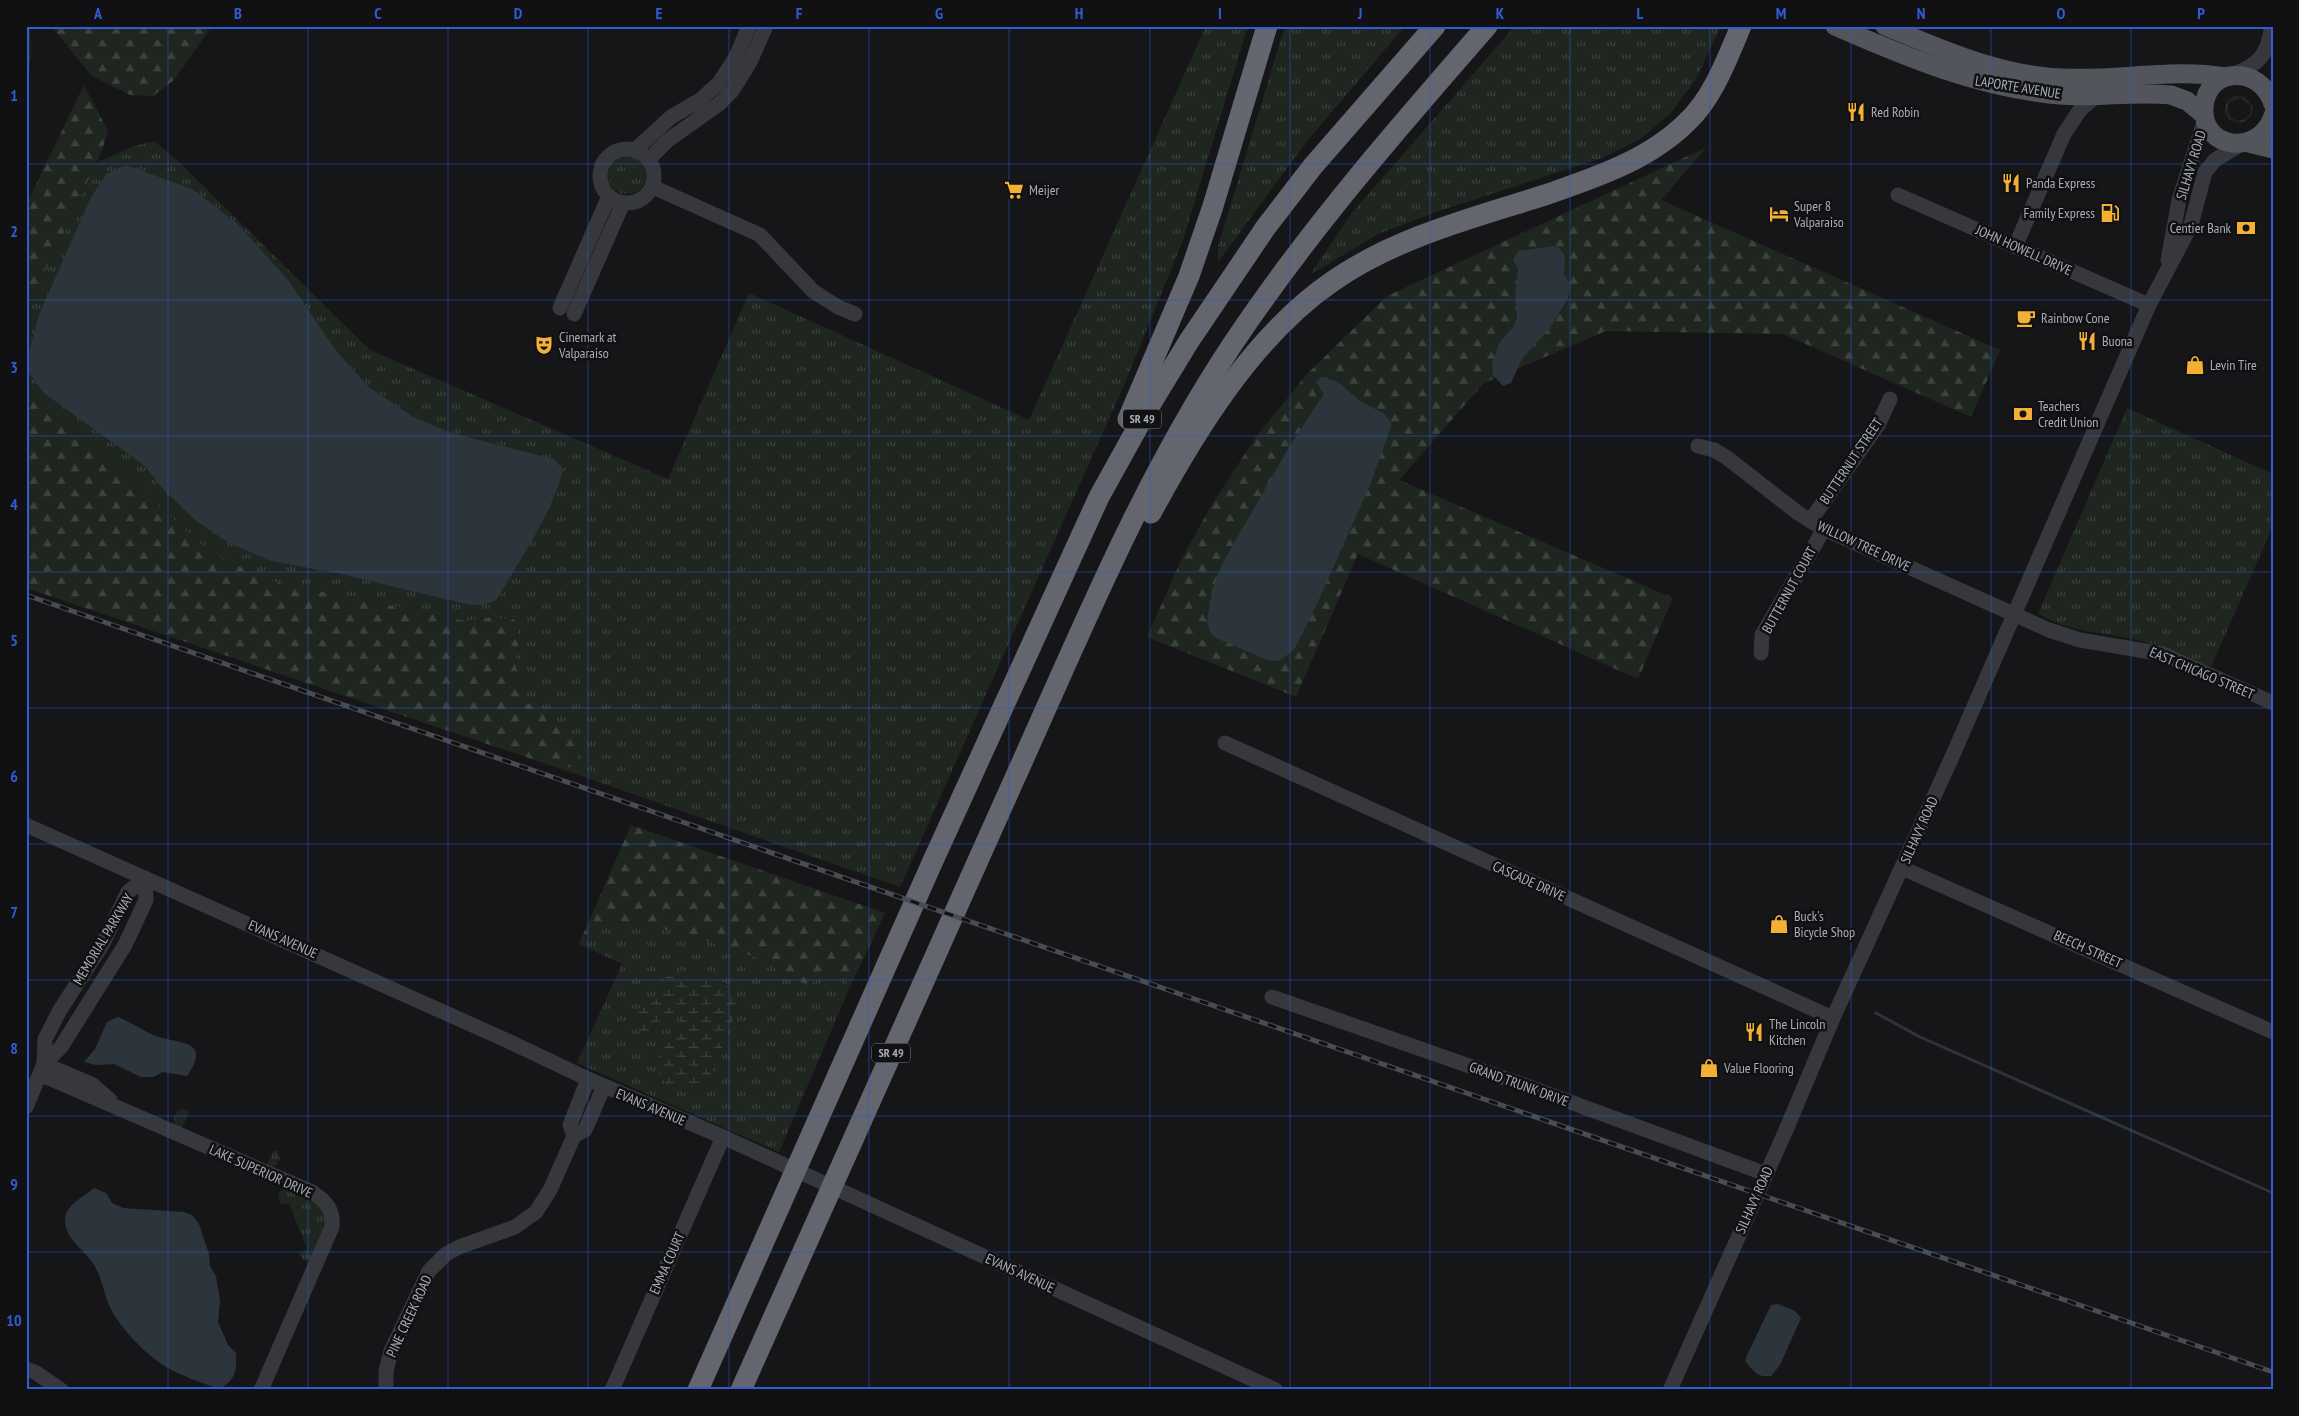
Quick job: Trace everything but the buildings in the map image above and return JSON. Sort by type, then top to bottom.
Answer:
[{"type":"highway","points":[[1099,497],[1119,439],[1188,276],[1213,206],[1267,26]]},
{"type":"highway","name":"SR 49","points":[[698,1390],[932,863],[1099,497],[1150,405],[1184,349],[1266,228],[1313,166],[1435,26]]},
{"type":"highway","name":"SR 49","points":[[741,1390],[970,876],[1149,487],[1231,347],[1287,266],[1338,200],[1488,26]]},
{"type":"highway","points":[[1077,640],[1206,422],[1256,351],[1291,314],[1332,281],[1365,260],[1459,223],[1580,183],[1628,163],[1662,144],[1687,123],[1707,97],[1741,26]]},
{"type":"main road","name":"LAPORTE AVENUE","points":[[1835,26],[1964,78],[2039,93],[2096,96],[2171,95],[2187,101],[2204,117],[2215,135],[2223,141],[2245,144]]},
{"type":"main road","name":"LAPORTE AVENUE","points":[[1885,26],[1975,62],[2026,74],[2080,79],[2184,73],[2253,78],[2268,91],[2273,102]]},
{"type":"main road","points":[[2204,117],[2208,92],[2213,86],[2229,76]]},
{"type":"main road","points":[[2245,144],[2260,137],[2268,129],[2273,116]]},
{"type":"main road","points":[[2245,144],[2273,149]]},
{"type":"street","points":[[636,149],[671,117],[700,100],[719,83],[736,57],[749,26]]},
{"type":"street","points":[[649,159],[667,141],[719,104],[732,91],[750,62],[766,26]]},
{"type":"street","points":[[2229,76],[2247,69],[2261,59],[2267,49],[2272,26]]},
{"type":"street","points":[[2016,247],[2068,128],[2080,110],[2096,96]]},
{"type":"street","name":"SILHAVY ROAD","points":[[2167,269],[2180,200],[2204,117]]},
{"type":"street","name":"SILHAVY ROAD","points":[[1670,1390],[1833,1018],[2015,615],[2149,305],[2191,225],[2203,178],[2208,167],[2245,144]]},
{"type":"street","points":[[636,149],[649,159],[655,171],[653,187],[646,196],[638,201],[616,200],[601,182],[602,165],[608,156],[616,150],[636,149]]},
{"type":"street","points":[[653,187],[760,235],[813,291],[838,307],[855,314]]},
{"type":"street","name":"JOHN HOWELL DRIVE","points":[[1898,195],[2149,305]]},
{"type":"street","points":[[560,308],[616,200]]},
{"type":"street","points":[[574,314],[616,200]]},
{"type":"street","name":"BUTTERNUT STREET","points":[[1810,521],[1878,425],[1890,399]]},
{"type":"street","name":"WILLOW TREE DRIVE","points":[[1698,446],[1714,450],[1810,521],[1824,529],[2015,615]]},
{"type":"street","name":"BUTTERNUT COURT","points":[[1761,653],[1762,634],[1824,529]]},
{"type":"street","name":"EAST CHICAGO STREET","points":[[2015,615],[2080,640],[2163,654],[2273,703]]},
{"type":"street","name":"CASCADE DRIVE","points":[[1225,744],[1833,1018]]},
{"type":"street","name":"EVANS AVENUE","points":[[26,824],[508,1041],[588,1080],[723,1137],[1276,1390]]},
{"type":"street","name":"BEECH STREET","points":[[1902,868],[2273,1032]]},
{"type":"street","name":"MEMORIAL PARKWAY","points":[[26,1107],[42,1069],[61,1047],[124,945],[146,900],[145,878]]},
{"type":"street","name":"GRAND TRUNK DRIVE","points":[[1272,997],[1521,1084],[1766,1174]]},
{"type":"street","name":"LAKE SUPERIOR DRIVE","points":[[42,1069],[93,1085],[118,1107],[312,1192],[323,1199],[330,1208],[333,1217],[332,1227],[261,1390]]},
{"type":"street","name":"PINE CREEK ROAD","points":[[574,1136],[570,1125],[588,1080]]},
{"type":"street","name":"PINE CREEK ROAD","points":[[386,1390],[386,1371],[391,1351],[429,1271],[446,1254],[459,1247],[515,1227],[528,1220],[547,1196],[574,1136],[585,1130],[604,1086]]},
{"type":"street","name":"EMMA COURT","points":[[612,1390],[723,1137]]},
{"type":"street","points":[[26,1369],[35,1372],[62,1390]]},
{"type":"green space","points":[[26,26],[29,26],[31,50],[26,91]]},
{"type":"green space","points":[[51,26],[212,26],[174,80],[153,96],[130,95],[92,76]]},
{"type":"green space","points":[[1206,26],[1248,26],[1183,240],[1125,383],[900,887],[564,770],[576,764],[568,729],[528,703],[515,664],[519,639],[492,617],[465,621],[266,580],[206,549],[86,440],[33,399],[26,390],[26,311],[96,163],[134,146],[154,141],[177,160],[370,350],[668,479],[749,293],[1029,420]],"holes":[[[106,174],[238,224],[289,281],[337,352],[370,388],[412,416],[449,432],[554,459],[563,469],[498,600],[470,605],[341,574],[270,561],[229,543],[162,488],[40,312],[91,197]]]},
{"type":"green space","points":[[1285,26],[1405,26],[1307,141],[1218,262],[1218,246]]},
{"type":"green space","points":[[1515,26],[1721,26],[1696,79],[1671,113],[1639,140],[1602,158],[1442,210],[1378,234],[1310,275],[1351,214]]},
{"type":"green space","points":[[84,85],[108,131],[101,153],[26,311],[26,205]]},
{"type":"green space","points":[[2235,96],[2245,97],[2253,107],[2252,115],[2242,123],[2229,120],[2225,111],[2227,101]],"holes":[[[2240,98],[2250,105],[2251,112],[2246,119],[2238,121],[2231,118],[2227,108],[2230,102]]]},
{"type":"green space","points":[[1707,147],[1661,200],[2000,350],[1971,417],[1783,334],[1606,331],[1484,383],[1399,480],[1673,598],[1638,679],[1358,554],[1296,697],[1147,637],[1183,556],[1214,501],[1256,437],[1306,375],[1387,296]]},
{"type":"green space","points":[[627,156],[640,162],[646,175],[640,188],[627,194],[614,188],[608,175],[614,162]]},
{"type":"green space","points":[[26,390],[33,399],[86,440],[206,549],[266,580],[465,621],[492,617],[515,620],[519,639],[515,664],[528,703],[568,729],[581,749],[576,764],[564,770],[26,588]]},
{"type":"green space","points":[[2127,408],[2273,474],[2273,526],[2211,667],[2154,644],[2066,626],[2038,614]]},
{"type":"green space","points":[[631,825],[885,913],[850,987],[844,977],[831,975],[806,984],[786,976],[764,960],[677,931],[628,922],[600,924],[579,944]]},
{"type":"green space","points":[[628,922],[677,931],[764,960],[786,976],[806,984],[831,975],[844,977],[850,987],[779,1152],[577,1063],[622,964],[579,944],[600,924]],"holes":[[[666,976],[725,983],[740,1003],[709,1079],[703,1083],[663,1048],[672,1040],[680,1018],[675,1013],[663,1018],[651,1034],[643,1005],[655,1000]]]},
{"type":"green space","points":[[666,976],[709,980],[720,983],[736,993],[740,1003],[709,1079],[691,1086],[677,1086],[660,1078],[659,1055],[663,1048],[672,1040],[680,1019],[675,1013],[664,1017],[644,1037],[639,1031],[636,1011],[643,1005],[655,1000]]},
{"type":"green space","points":[[183,1109],[189,1112],[182,1128],[175,1124],[174,1118],[177,1111]]},
{"type":"green space","points":[[277,1150],[280,1159],[276,1165],[270,1167],[267,1165],[273,1151]]},
{"type":"green space","points":[[286,1188],[319,1203],[327,1221],[311,1260],[304,1260],[299,1254],[307,1249],[289,1203],[281,1205],[278,1197],[280,1191]]},
{"type":"shaded area","points":[[126,165],[192,189],[238,224],[289,281],[337,352],[370,388],[412,416],[449,432],[554,459],[563,469],[552,502],[544,518],[497,600],[485,605],[470,605],[341,574],[270,561],[229,543],[195,520],[162,488],[145,466],[44,393],[29,373],[29,351],[40,312],[91,197],[106,174]]},
{"type":"shaded area","points":[[1559,247],[1565,256],[1564,274],[1570,283],[1568,298],[1551,327],[1522,359],[1511,383],[1503,386],[1493,375],[1492,364],[1499,343],[1513,327],[1517,318],[1515,294],[1518,269],[1513,261],[1518,251]]},
{"type":"shaded area","points":[[1321,377],[1338,382],[1360,401],[1383,413],[1390,421],[1391,427],[1370,485],[1317,604],[1294,650],[1279,661],[1267,660],[1216,638],[1210,632],[1207,622],[1212,590],[1222,564],[1289,447],[1324,394],[1316,382]]},
{"type":"shaded area","points":[[118,1017],[156,1036],[190,1045],[196,1055],[194,1064],[187,1076],[162,1072],[154,1077],[141,1077],[114,1064],[96,1065],[84,1062],[95,1049],[107,1022]]},
{"type":"shaded area","points":[[94,1188],[106,1193],[112,1203],[123,1208],[184,1212],[192,1215],[199,1224],[209,1254],[210,1266],[216,1276],[220,1301],[218,1322],[228,1345],[236,1353],[234,1375],[229,1383],[219,1389],[166,1367],[142,1348],[119,1322],[109,1305],[95,1267],[73,1240],[66,1228],[65,1221],[68,1210]]},
{"type":"shaded area","points":[[1778,1304],[1795,1311],[1801,1318],[1780,1365],[1771,1376],[1762,1376],[1756,1373],[1745,1361],[1771,1305]]},
{"type":"waterway","points":[[1876,1013],[1920,1037],[2273,1193]]},
{"type":"railway","points":[[26,595],[2273,1372]]},
{"type":"place","name":"Red Robin","points":[[1856,112]]},
{"type":"place","name":"Panda Express","points":[[2011,183]]},
{"type":"place","name":"Meijer","points":[[1014,190]]},
{"type":"place","name":"Family Express","points":[[2110,213]]},
{"type":"place","name":"Super 8 Valparaiso","points":[[1779,214]]},
{"type":"place","name":"Centier Bank","points":[[2246,228]]},
{"type":"place","name":"Rainbow Cone","points":[[2026,318]]},
{"type":"place","name":"Buona","points":[[2087,341]]},
{"type":"place","name":"Cinemark at Valparaiso","points":[[544,345]]},
{"type":"place","name":"Levin Tire","points":[[2195,365]]},
{"type":"place","name":"Teachers Credit Union","points":[[2023,414]]},
{"type":"place","name":"Buck's Bicycle Shop","points":[[1779,924]]},
{"type":"place","name":"The Lincoln Kitchen","points":[[1754,1032]]},
{"type":"place","name":"Value Flooring","points":[[1709,1068]]}]
